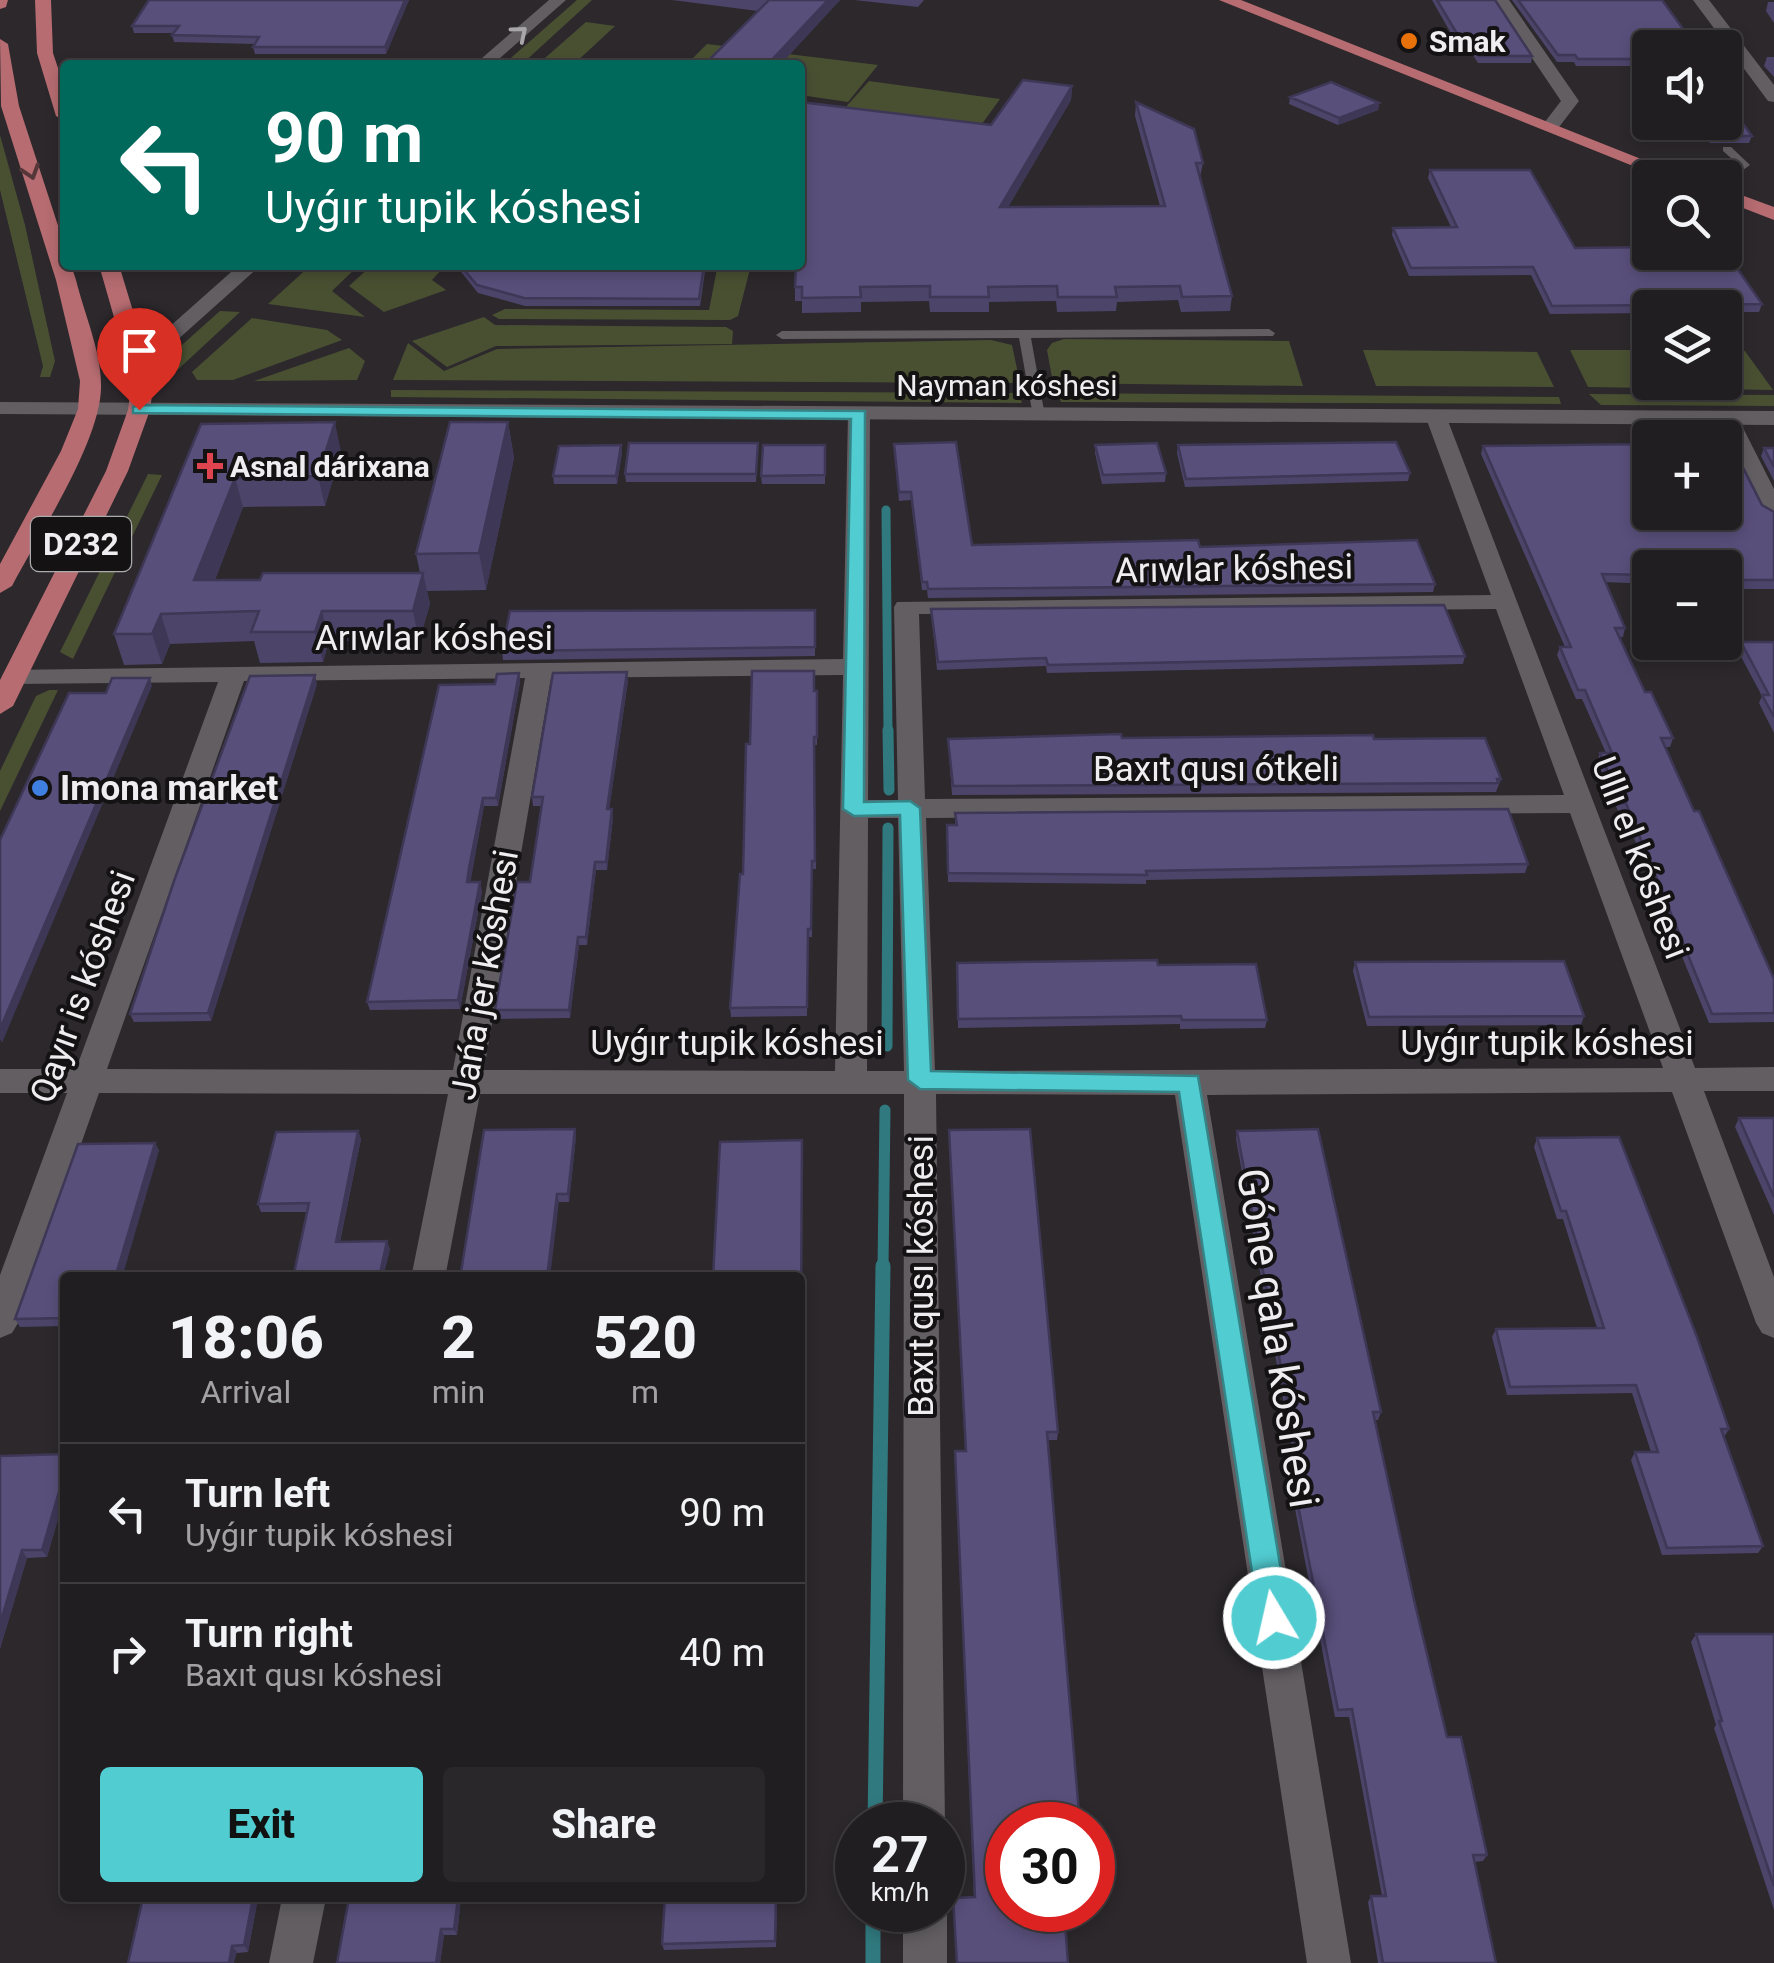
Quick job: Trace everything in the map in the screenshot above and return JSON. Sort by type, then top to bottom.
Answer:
[{"type":"main road","points":[[43,0],[45,53],[60,100]]},
{"type":"main road","points":[[1227,0],[1634,160]]},
{"type":"main road","name":"D232","points":[[0,44],[10,106],[60,261]]},
{"type":"main road","points":[[1742,202],[1774,214]]},
{"type":"main road","name":"D232","points":[[0,706],[116,471],[144,389],[113,367],[63,270]]},
{"type":"main road","name":"D232","points":[[0,586],[63,472],[88,409],[113,367],[110,270]]},
{"type":"street","points":[[488,60],[558,0]]},
{"type":"street","points":[[1502,0],[1570,101],[1550,127]]},
{"type":"street","points":[[1701,0],[1774,97]]},
{"type":"street","points":[[113,367],[244,270]]},
{"type":"street","name":"Nayman kóshesi","points":[[0,408],[1774,418]]},
{"type":"street","points":[[852,1080],[859,414]]},
{"type":"street","name":"Ullı el kóshesi","points":[[1437,418],[1774,1324]]},
{"type":"street","points":[[1727,418],[1774,512]]},
{"type":"street","name":"Arıwlar kóshesi","points":[[906,607],[1504,602]]},
{"type":"street","name":"Baxıt qusı kóshesi","points":[[906,607],[920,1080],[924,1802]]},
{"type":"street","name":"Arıwlar kóshesi","points":[[16,676],[854,667]]},
{"type":"street","name":"Jańa jer kóshesi","points":[[429,1272],[538,672]]},
{"type":"street","name":"Qayır is kóshesi","points":[[0,1323],[234,674]]},
{"type":"street","name":"Baxıt qusı ótkeli","points":[[854,809],[1579,804]]},
{"type":"street","name":"Uyǵır tupik kóshesi","points":[[0,1080],[1189,1083],[1774,1079]]},
{"type":"street","name":"Góne qala kóshesi","points":[[1189,1083],[1329,1963]]},
{"type":"street","points":[[291,1963],[303,1902]]},
{"type":"street","points":[[925,1932],[925,1963]]},
{"type":"lane","points":[[1727,149],[1739,160]]},
{"type":"lane","points":[[782,335],[1268,333]]},
{"type":"lane","points":[[1024,334],[1039,416]]},
{"type":"green space","points":[[577,0],[592,0],[526,60],[509,60]]},
{"type":"green space","points":[[586,22],[615,26],[578,60],[543,60]]},
{"type":"green space","points":[[707,44],[878,65],[848,102],[805,96],[805,60],[691,60]]},
{"type":"green space","points":[[869,81],[1000,99],[979,128],[844,109]]},
{"type":"green space","points":[[0,135],[25,225],[55,361],[50,377],[40,377],[43,366],[0,190]]},
{"type":"green space","points":[[305,270],[354,270],[332,291],[365,317],[268,304]]},
{"type":"green space","points":[[367,270],[441,270],[432,280],[446,290],[384,312],[349,286]]},
{"type":"green space","points":[[717,270],[750,270],[738,316],[730,320],[499,319],[492,315],[505,309],[709,310]]},
{"type":"green space","points":[[220,311],[240,312],[171,376],[162,376],[174,352]]},
{"type":"green space","points":[[484,317],[495,325],[726,327],[733,331],[732,344],[496,346],[447,367],[412,341]]},
{"type":"green space","points":[[252,318],[327,330],[342,340],[233,380],[197,380],[192,372]]},
{"type":"green space","points":[[1064,339],[1289,341],[1303,386],[1053,383],[1047,350],[1052,343]]},
{"type":"green space","points":[[991,340],[1012,345],[1020,383],[393,380],[408,343],[444,371],[497,349]]},
{"type":"green space","points":[[349,348],[365,361],[357,380],[254,381]]},
{"type":"green space","points":[[1363,350],[1537,352],[1554,387],[1376,386]]},
{"type":"green space","points":[[1570,350],[1632,350],[1632,388],[1588,387]]},
{"type":"green space","points":[[1742,351],[1745,351],[1773,390],[1742,389]]},
{"type":"green space","points":[[391,390],[1019,393],[1022,403],[391,397]]},
{"type":"green space","points":[[1058,393],[1559,397],[1561,404],[1061,402]]},
{"type":"green space","points":[[1589,394],[1632,394],[1632,400],[1742,400],[1742,395],[1774,395],[1774,406],[1601,405]]},
{"type":"green space","points":[[148,474],[162,475],[73,659],[60,652]]},
{"type":"green space","points":[[58,690],[0,811],[0,771],[36,696]]},
{"type":"building","points":[[149,0],[405,0],[385,47],[253,47],[259,37],[172,35],[179,26],[132,26]]},
{"type":"building","points":[[769,0],[828,0],[772,60],[709,60]]},
{"type":"building","points":[[1437,0],[1495,0],[1532,56],[1479,56],[1467,37],[1459,37]]},
{"type":"building","points":[[1518,0],[1662,0],[1684,30],[1632,30],[1632,59],[1558,55]]},
{"type":"building","points":[[1023,80],[1072,86],[1000,207],[1165,206],[1136,102],[1194,129],[1203,163],[1196,163],[1232,296],[1182,297],[1180,286],[1115,287],[1117,297],[1058,297],[1057,286],[988,287],[989,297],[930,297],[930,286],[860,287],[861,297],[802,298],[802,287],[795,287],[796,270],[805,270],[805,103],[991,125]]},
{"type":"building","points":[[1331,82],[1379,103],[1339,118],[1290,97]]},
{"type":"building","points":[[1742,122],[1752,136],[1742,136]]},
{"type":"building","points":[[1430,170],[1530,170],[1575,248],[1632,247],[1632,270],[1738,270],[1762,304],[1742,304],[1742,290],[1632,290],[1632,305],[1552,306],[1533,267],[1411,268],[1393,228],[1457,227]]},
{"type":"building","points":[[464,270],[703,270],[699,299],[524,298],[477,285]]},
{"type":"building","points":[[335,422],[318,476],[235,478],[194,580],[260,580],[263,573],[423,573],[413,611],[322,611],[315,632],[251,632],[259,611],[161,614],[152,634],[114,634],[201,424]]},
{"type":"building","points":[[450,422],[508,422],[479,553],[416,554]]},
{"type":"building","points":[[956,442],[972,545],[1198,540],[1200,547],[1417,540],[1435,584],[928,589],[927,582],[922,582],[911,492],[899,492],[894,444]]},
{"type":"building","points":[[1396,442],[1410,473],[1186,479],[1178,445]]},
{"type":"building","points":[[629,443],[758,443],[756,474],[625,474]]},
{"type":"building","points":[[1157,443],[1166,473],[1103,475],[1095,445]]},
{"type":"building","points":[[1632,444],[1632,530],[1742,530],[1742,466],[1762,505],[1774,512],[1774,580],[1742,580],[1742,550],[1632,550],[1632,575],[1602,574],[1625,628],[1615,628],[1645,692],[1651,692],[1673,738],[1661,738],[1694,811],[1699,811],[1774,979],[1774,1013],[1712,1014],[1626,803],[1621,803],[1600,753],[1612,753],[1585,690],[1578,690],[1560,647],[1571,647],[1483,446]]},
{"type":"building","points":[[621,445],[616,476],[553,476],[559,446]]},
{"type":"building","points":[[763,445],[825,445],[825,475],[761,476]]},
{"type":"building","points":[[1764,448],[1774,448],[1774,467]]},
{"type":"building","points":[[1444,605],[1465,656],[1048,665],[1046,658],[938,662],[931,609]]},
{"type":"building","points":[[815,610],[815,647],[502,651],[510,611]]},
{"type":"building","points":[[1742,642],[1774,642],[1774,717],[1762,695],[1769,695]]},
{"type":"building","points":[[752,671],[814,671],[815,861],[808,929],[807,1007],[730,1008],[743,874]]},
{"type":"building","points":[[627,672],[607,809],[612,809],[606,862],[595,862],[586,937],[578,937],[569,1010],[495,1010],[517,882],[530,882],[543,797],[532,797],[553,673]]},
{"type":"building","points":[[519,673],[496,798],[483,798],[469,868],[467,882],[480,882],[458,1000],[367,1002],[439,685],[495,684],[497,674]]},
{"type":"building","points":[[315,675],[208,1013],[130,1014],[174,881],[250,676]]},
{"type":"building","points":[[112,678],[150,678],[0,1029],[0,840],[69,693],[106,693]]},
{"type":"building","points":[[1121,734],[1122,738],[1485,738],[1501,779],[1497,779],[1498,783],[953,786],[948,739]]},
{"type":"building","points":[[1508,809],[1528,864],[1146,871],[1147,875],[948,873],[947,825],[957,825],[955,813]]},
{"type":"building","points":[[1157,960],[1158,965],[1256,964],[1267,1020],[1182,1020],[1181,1016],[958,1019],[957,963]]},
{"type":"building","points":[[1564,961],[1584,1016],[1369,1017],[1355,962]]},
{"type":"building","points":[[1739,1118],[1774,1118],[1774,1197]]},
{"type":"building","points":[[575,1129],[568,1194],[557,1194],[548,1272],[461,1272],[484,1130]]},
{"type":"building","points":[[1030,1129],[1058,1432],[1047,1432],[1078,1802],[985,1802],[985,1932],[1066,1932],[1068,1963],[957,1963],[955,1932],[965,1932],[965,1897],[975,1897],[955,1451],[966,1451],[949,1130]]},
{"type":"building","points":[[1318,1129],[1381,1412],[1373,1412],[1414,1600],[1447,1737],[1461,1737],[1487,1855],[1473,1855],[1496,1963],[1383,1963],[1371,1896],[1386,1896],[1352,1709],[1338,1710],[1289,1459],[1298,1459],[1237,1131]]},
{"type":"building","points":[[358,1131],[336,1242],[387,1241],[380,1272],[294,1272],[309,1203],[258,1204],[276,1132]]},
{"type":"building","points":[[1619,1137],[1697,1337],[1729,1429],[1721,1429],[1763,1546],[1667,1548],[1635,1452],[1658,1452],[1636,1385],[1510,1387],[1496,1329],[1604,1328],[1566,1211],[1561,1211],[1537,1138]]},
{"type":"building","points":[[802,1140],[801,1272],[713,1272],[720,1142]]},
{"type":"building","points":[[155,1143],[117,1272],[60,1272],[60,1318],[15,1319],[78,1144]]},
{"type":"building","points":[[60,1454],[60,1488],[42,1550],[22,1550],[0,1624],[0,1456]]},
{"type":"building","points":[[1696,1634],[1774,1634],[1774,1886],[1719,1721]]},
{"type":"building","points":[[142,1902],[252,1902],[244,1945],[232,1946],[229,1963],[128,1963]]},
{"type":"building","points":[[348,1902],[457,1902],[454,1929],[441,1929],[436,1963],[337,1963]]},
{"type":"building","points":[[665,1902],[776,1902],[775,1941],[662,1944]]},
{"type":"waterway","points":[[886,510],[888,732]]},
{"type":"waterway","points":[[888,730],[889,790]]},
{"type":"waterway","points":[[887,1046],[888,828]]},
{"type":"waterway","points":[[883,1268],[885,1110]]},
{"type":"waterway","points":[[875,1802],[883,1266]]},
{"type":"waterway","points":[[873,1932],[873,1963]]},
{"type":"place","name":"Smak","points":[[1409,41]]},
{"type":"place","name":"Asnal dárixana","points":[[210,466]]},
{"type":"place","name":"Imona market","points":[[40,788]]},
{"type":"route","points":[[139,410],[859,414],[854,809],[910,808],[920,1080],[1189,1083],[1274,1618]]}]
